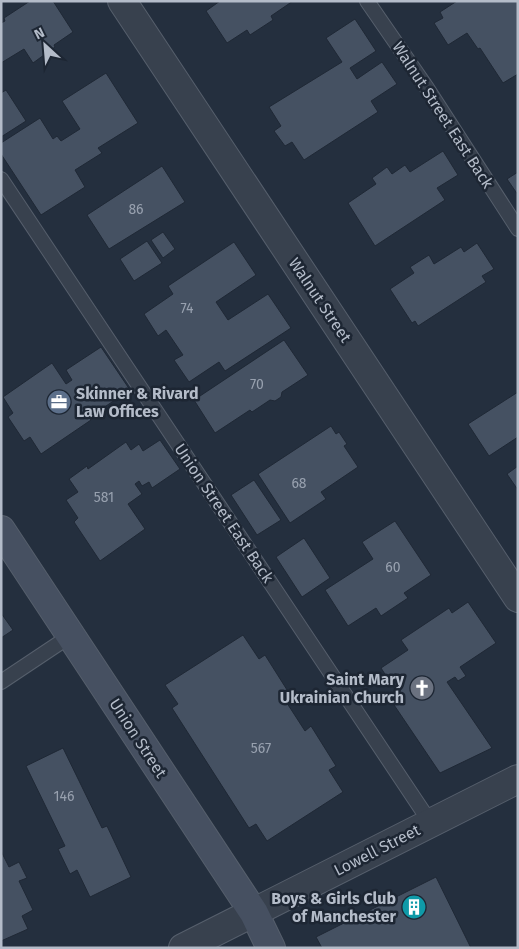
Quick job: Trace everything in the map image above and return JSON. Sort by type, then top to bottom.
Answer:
[{"type":"street","name":"Walnut Street","points":[[122,1],[518,598]]},
{"type":"street","name":"Union Street","points":[[1,530],[254,913],[271,948]]},
{"type":"street","name":"Lowell Street","points":[[183,948],[518,779]]},
{"type":"lane","name":"Walnut Street East Back","points":[[368,1],[518,229]]},
{"type":"lane","name":"Union Street East Back","points":[[1,179],[430,822]]},
{"type":"lane","points":[[1,682],[70,636]]},
{"type":"building","points":[[30,1],[53,1],[73,32],[33,63],[24,49],[1,63],[1,23],[5,21],[4,18]]},
{"type":"building","points":[[220,1],[293,1],[271,16],[273,20],[250,35],[247,30],[227,43],[206,11]]},
{"type":"building","points":[[457,1],[518,1],[518,74],[503,83],[480,48],[478,49],[467,33],[448,45],[434,23],[443,18],[440,12]]},
{"type":"building","points":[[355,19],[376,51],[350,68],[357,79],[382,62],[397,84],[371,101],[378,112],[304,160],[292,142],[285,146],[274,131],[281,126],[269,107],[342,62],[326,38]]},
{"type":"building","points":[[106,73],[138,123],[98,148],[102,153],[75,170],[85,187],[41,215],[1,154],[1,143],[40,118],[53,139],[57,136],[61,141],[80,129],[62,101]]},
{"type":"building","points":[[6,90],[26,121],[1,137],[1,93]]},
{"type":"building","points":[[443,151],[458,175],[437,188],[445,200],[375,246],[348,203],[376,184],[372,178],[387,167],[392,174],[405,165],[410,172]]},
{"type":"building","points":[[162,166],[185,202],[109,249],[87,215]]},
{"type":"building","points":[[518,172],[518,195],[507,179]]},
{"type":"building","points":[[163,232],[175,249],[163,258],[151,240]]},
{"type":"building","points":[[147,241],[162,263],[134,281],[120,259]]},
{"type":"building","points":[[234,242],[256,275],[216,302],[228,320],[268,294],[291,328],[225,371],[219,362],[189,382],[174,360],[183,355],[166,330],[158,336],[144,314],[173,294],[168,286]]},
{"type":"building","points":[[477,243],[494,269],[482,276],[486,282],[418,326],[415,321],[412,323],[390,289],[414,273],[410,267],[429,255],[434,264],[461,247],[464,252]]},
{"type":"building","points":[[284,340],[308,375],[282,392],[281,397],[275,401],[270,400],[252,412],[250,410],[215,433],[194,400]]},
{"type":"building","name":"Skinner & Rivard Law Offices","points":[[101,347],[130,390],[94,414],[89,407],[85,410],[91,420],[41,454],[30,437],[24,441],[8,417],[13,413],[3,397],[52,363],[66,384],[72,380],[66,370]]},
{"type":"building","points":[[518,392],[518,437],[489,456],[468,424]]},
{"type":"building","points":[[331,426],[336,434],[339,432],[347,444],[344,446],[358,467],[321,492],[326,499],[290,523],[258,474]]},
{"type":"building","points":[[160,440],[180,469],[152,488],[149,482],[142,486],[139,481],[135,484],[142,494],[128,504],[145,529],[100,561],[74,522],[78,518],[66,500],[78,492],[69,479],[87,466],[88,469],[126,442],[131,450],[139,444],[143,451]]},
{"type":"building","points":[[518,466],[518,490],[507,474]]},
{"type":"building","points":[[254,480],[281,520],[257,535],[231,495]]},
{"type":"building","points":[[395,521],[431,575],[404,593],[408,598],[381,616],[376,608],[348,626],[325,590],[373,559],[362,542]]},
{"type":"building","points":[[304,538],[330,578],[302,597],[276,557]]},
{"type":"building","name":"Saint Mary Ukrainian Church","points":[[468,602],[496,643],[460,667],[466,676],[458,681],[455,677],[447,682],[492,748],[440,773],[390,699],[398,694],[381,668],[408,650],[401,640],[449,608],[452,613]]},
{"type":"building","points":[[1,613],[13,630],[1,638]]},
{"type":"building","points":[[243,635],[259,659],[265,655],[289,693],[283,697],[305,731],[311,726],[336,766],[329,770],[343,792],[267,841],[256,824],[249,828],[172,708],[178,704],[165,685]]},
{"type":"building","points":[[63,748],[102,828],[107,826],[131,877],[90,897],[77,870],[70,874],[58,849],[65,846],[26,766]]},
{"type":"building","points":[[1,851],[9,867],[19,862],[27,878],[19,881],[33,910],[22,916],[28,929],[1,941]]},
{"type":"building","name":"Boys & Girls Club of Manchester","points":[[436,877],[471,948],[322,948],[316,937]]},
{"type":"place","name":"Skinner & Rivard Law Offices","points":[[59,402]]},
{"type":"place","name":"Saint Mary Ukrainian Church","points":[[422,688]]},
{"type":"place","name":"Boys & Girls Club of Manchester","points":[[414,907]]}]
